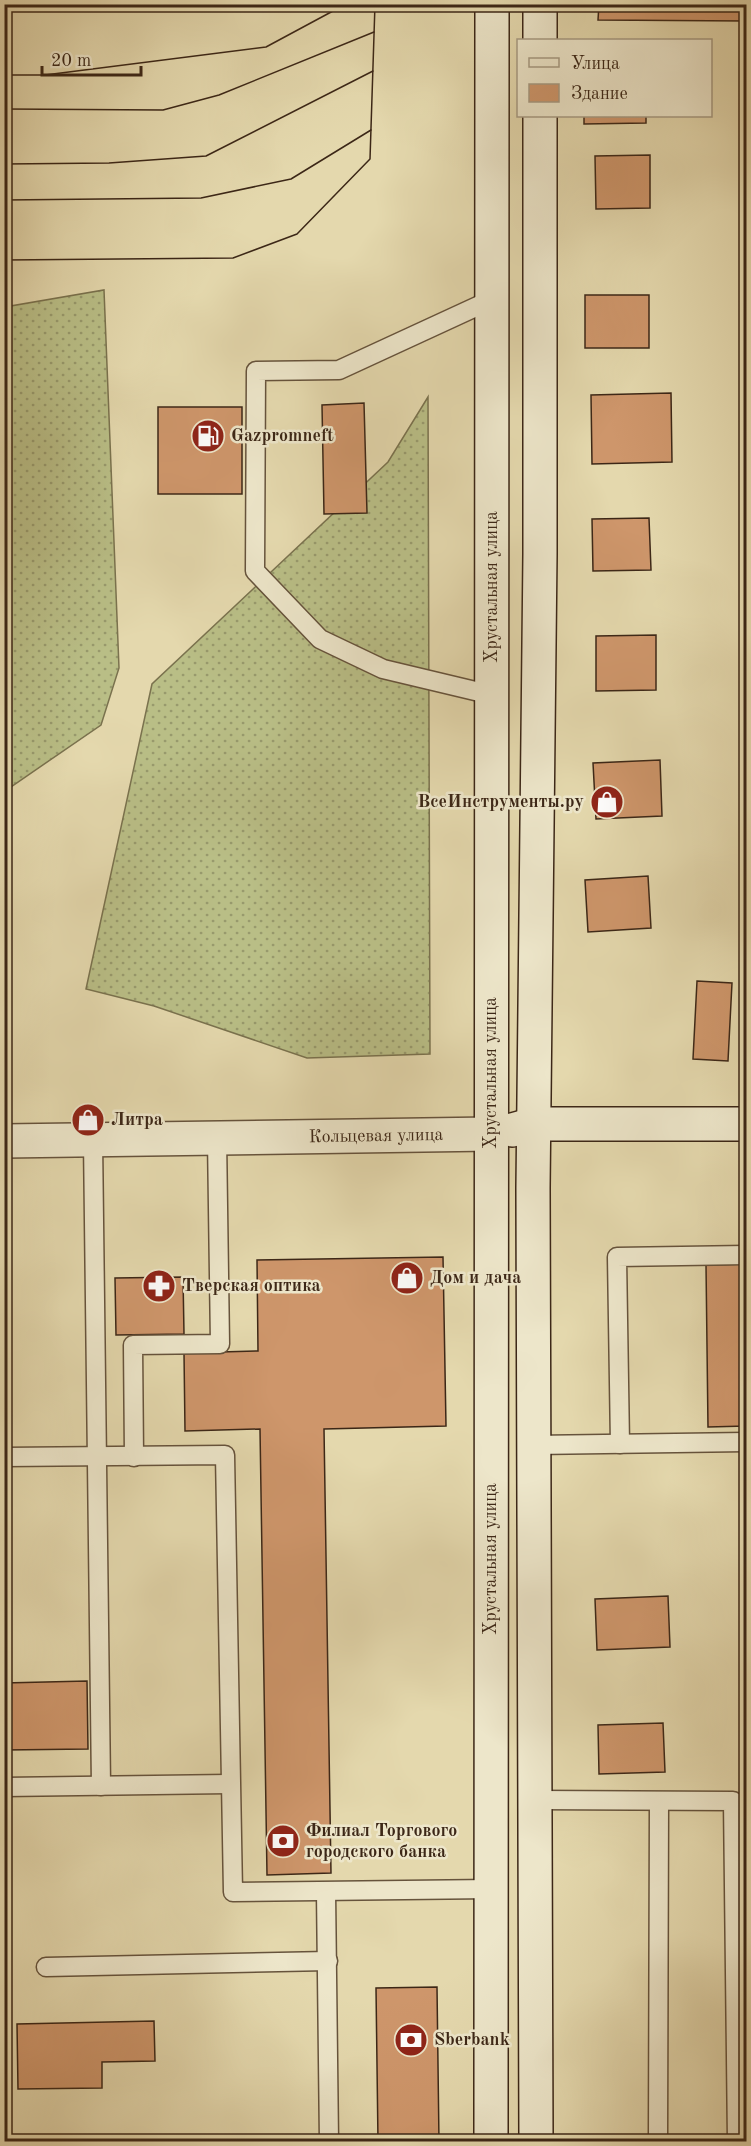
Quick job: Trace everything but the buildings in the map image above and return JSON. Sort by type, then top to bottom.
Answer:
[{"type":"main road","name":"Хрустальная улица","points":[[490,2142],[492,4]]},
{"type":"main road","points":[[540,4],[540,39]]},
{"type":"main road","points":[[536,2142],[534,1124],[540,554],[540,117]]},
{"type":"main road","name":"Кольцевая улица","points":[[4,1141],[490,1134],[534,1124],[747,1124]]},
{"type":"lane","points":[[492,695],[383,669],[320,639],[255,571],[256,371],[339,370],[493,299]]},
{"type":"lane","points":[[134,1457],[133,1345],[220,1344],[217,1138]]},
{"type":"lane","points":[[93,1140],[101,1786]]},
{"type":"lane","points":[[620,1444],[617,1257],[747,1255]]},
{"type":"lane","points":[[534,1445],[747,1442]]},
{"type":"lane","points":[[4,1457],[97,1458],[225,1455],[229,1784],[233,1892],[490,1888]]},
{"type":"lane","points":[[4,1787],[229,1784]]},
{"type":"lane","points":[[536,1800],[734,1801],[737,2142]]},
{"type":"lane","points":[[658,1802],[658,2142]]},
{"type":"lane","points":[[326,1892],[329,2142]]},
{"type":"lane","points":[[46,1968],[327,1961]]},
{"type":"green space","points":[[104,290],[119,668],[101,725],[5,791],[5,307]]},
{"type":"green space","points":[[428,397],[430,1054],[307,1058],[154,1006],[86,989],[152,684],[388,462]]},
{"type":"tram line","points":[[4,75],[45,75],[266,47],[346,4]]},
{"type":"tram line","points":[[4,260],[233,258],[297,234],[370,159],[375,4]]},
{"type":"tram line","points":[[4,109],[163,110],[219,95],[374,32]]},
{"type":"tram line","points":[[4,164],[109,163],[206,156],[373,71]]},
{"type":"tram line","points":[[4,200],[201,198],[291,179],[371,130]]},
{"type":"place","name":"Gazpromneft","points":[[208,436]]},
{"type":"place","name":"ВсеИнструменты.ру","points":[[607,802]]},
{"type":"place","name":"Литра","points":[[88,1120]]},
{"type":"place","name":"Дом и дача","points":[[407,1278]]},
{"type":"place","name":"Тверская оптика","points":[[159,1286]]},
{"type":"place","name":"Филиал Торгового городского банка","points":[[283,1841]]},
{"type":"place","name":"Sberbank","points":[[411,2040]]}]
